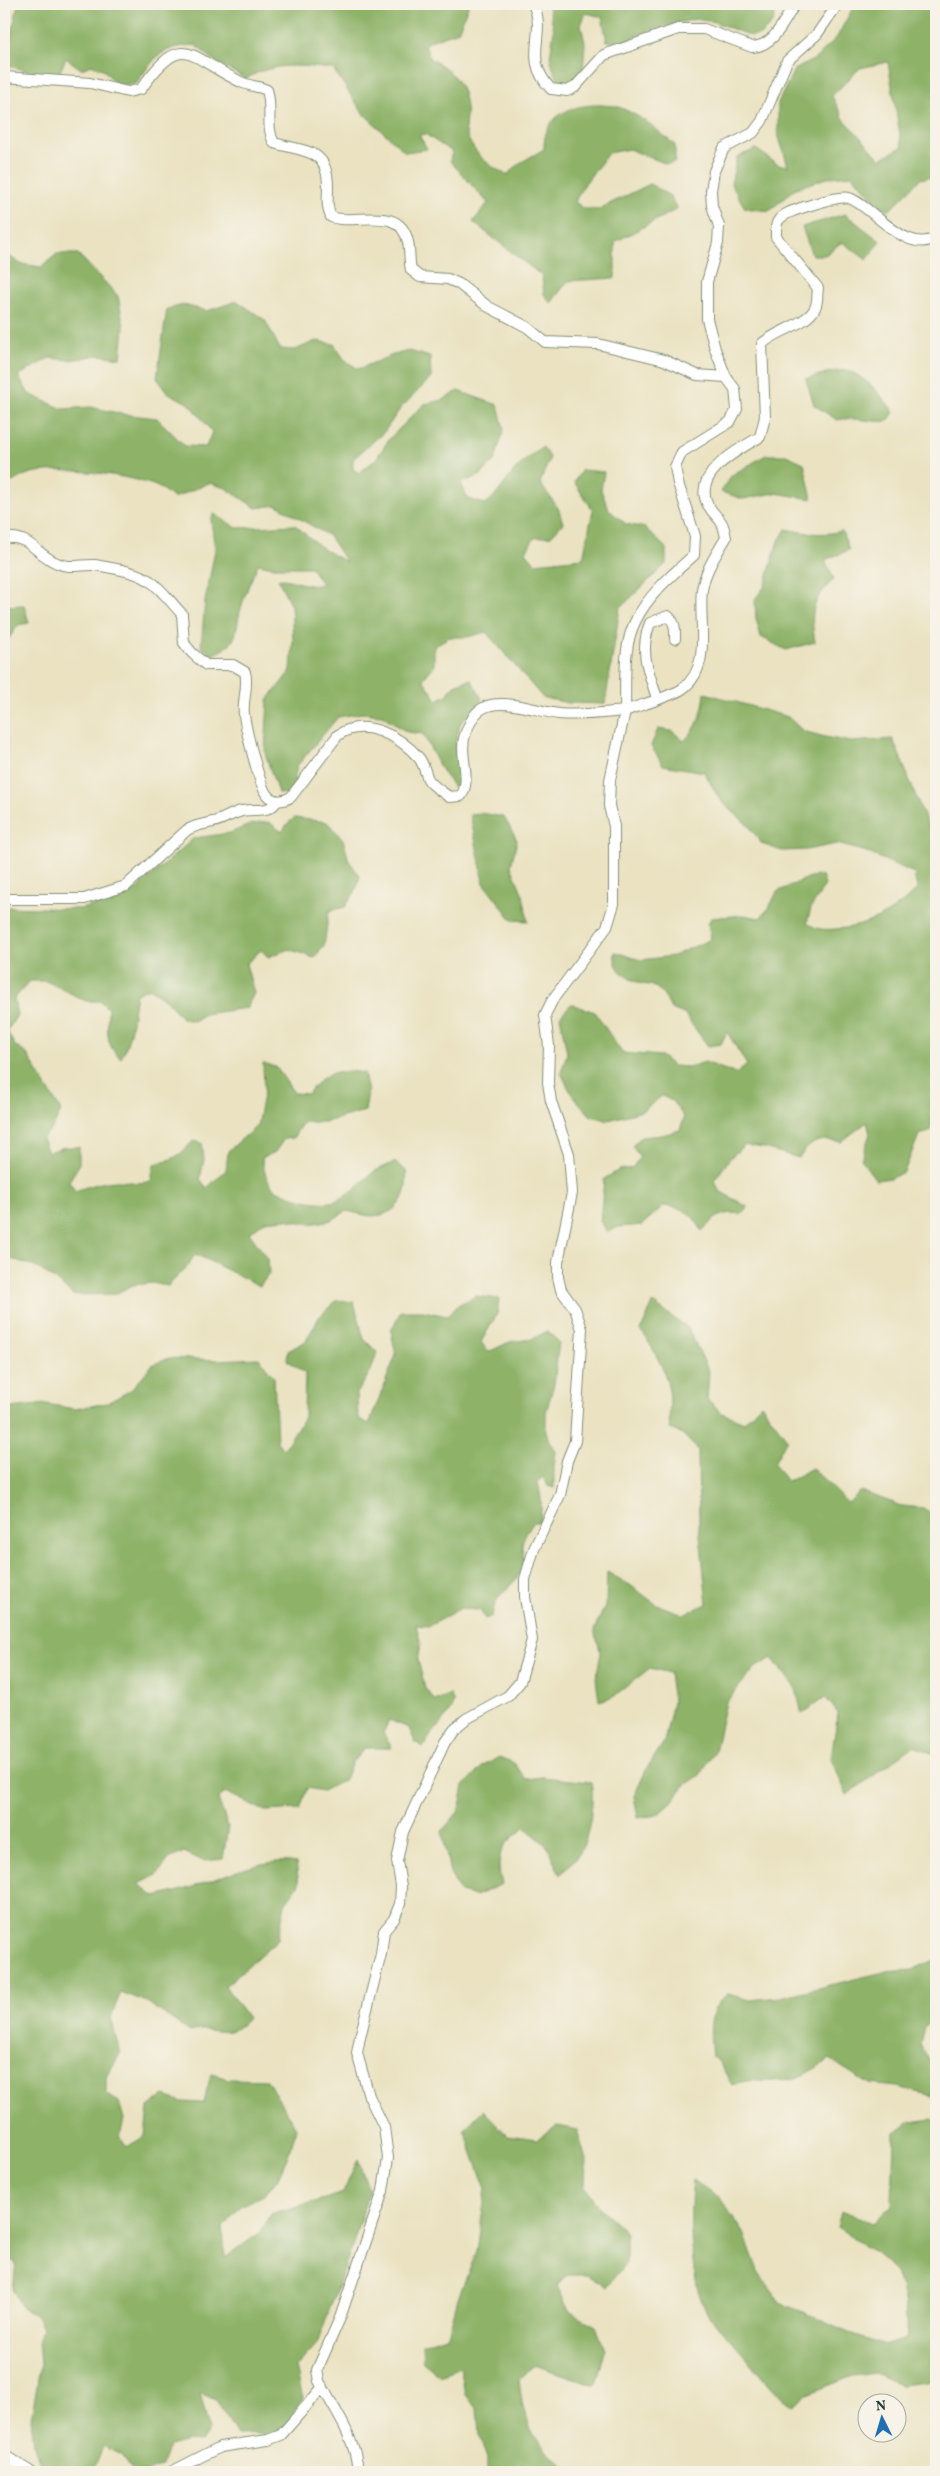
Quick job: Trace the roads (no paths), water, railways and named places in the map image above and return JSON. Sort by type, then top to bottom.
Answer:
[{"type":"street","points":[[533,4],[537,15],[534,52],[536,65],[551,89],[567,91],[575,86],[604,55],[678,29],[704,29],[752,47],[760,46],[774,36],[795,4]]},
{"type":"street","points":[[358,2472],[357,2456],[351,2438],[323,2387],[317,2370],[340,2318],[384,2182],[388,2158],[384,2127],[369,2096],[358,2053],[381,1954],[384,1931],[394,1919],[400,1904],[401,1886],[397,1861],[403,1832],[440,1750],[454,1729],[466,1718],[508,1696],[520,1682],[532,1640],[525,1597],[525,1579],[534,1549],[560,1495],[567,1461],[575,1441],[582,1329],[575,1309],[561,1290],[558,1277],[558,1262],[572,1193],[569,1154],[551,1101],[548,1083],[549,1046],[545,1015],[552,999],[606,927],[614,904],[614,826],[609,806],[610,780],[624,711],[627,652],[635,621],[659,587],[694,555],[695,536],[678,483],[675,467],[682,452],[730,422],[738,408],[735,389],[726,377],[715,350],[707,319],[707,282],[718,242],[718,226],[712,206],[711,191],[714,171],[724,148],[753,133],[762,122],[787,61],[817,34],[838,4]]},
{"type":"street","points":[[4,77],[90,82],[128,92],[141,89],[156,67],[169,57],[179,52],[189,52],[243,83],[267,90],[270,100],[270,134],[274,143],[314,153],[328,170],[326,206],[331,217],[340,221],[352,218],[388,219],[403,228],[408,242],[411,270],[420,277],[448,278],[459,284],[487,306],[526,327],[545,342],[598,344],[664,360],[697,375],[726,377]]},
{"type":"street","points":[[4,538],[17,536],[56,563],[73,567],[93,565],[136,574],[151,582],[182,614],[184,642],[192,653],[206,665],[233,666],[245,672],[248,682],[243,702],[247,731],[263,786],[268,796],[277,801],[292,797],[338,735],[345,730],[360,726],[388,735],[420,760],[430,782],[449,797],[461,796],[465,789],[462,754],[465,735],[474,714],[479,710],[490,705],[501,705],[561,714],[624,711],[682,689],[693,676],[703,655],[700,624],[702,590],[708,568],[726,538],[723,521],[708,505],[704,492],[709,476],[721,464],[760,436],[766,417],[762,344],[770,336],[804,320],[815,308],[818,288],[776,237],[776,223],[783,215],[835,198],[850,198],[889,229],[916,240],[932,240],[936,237]]},
{"type":"street","points":[[657,698],[643,651],[645,635],[650,623],[668,616],[673,620],[676,628],[675,639]]},
{"type":"street","points":[[4,898],[84,899],[126,886],[186,830],[198,824],[212,822],[240,812],[263,811],[272,807],[277,801]]},
{"type":"street","points":[[171,2472],[220,2447],[268,2440],[281,2435],[323,2387]]},
{"type":"street","points":[[4,2455],[31,2472]]}]
